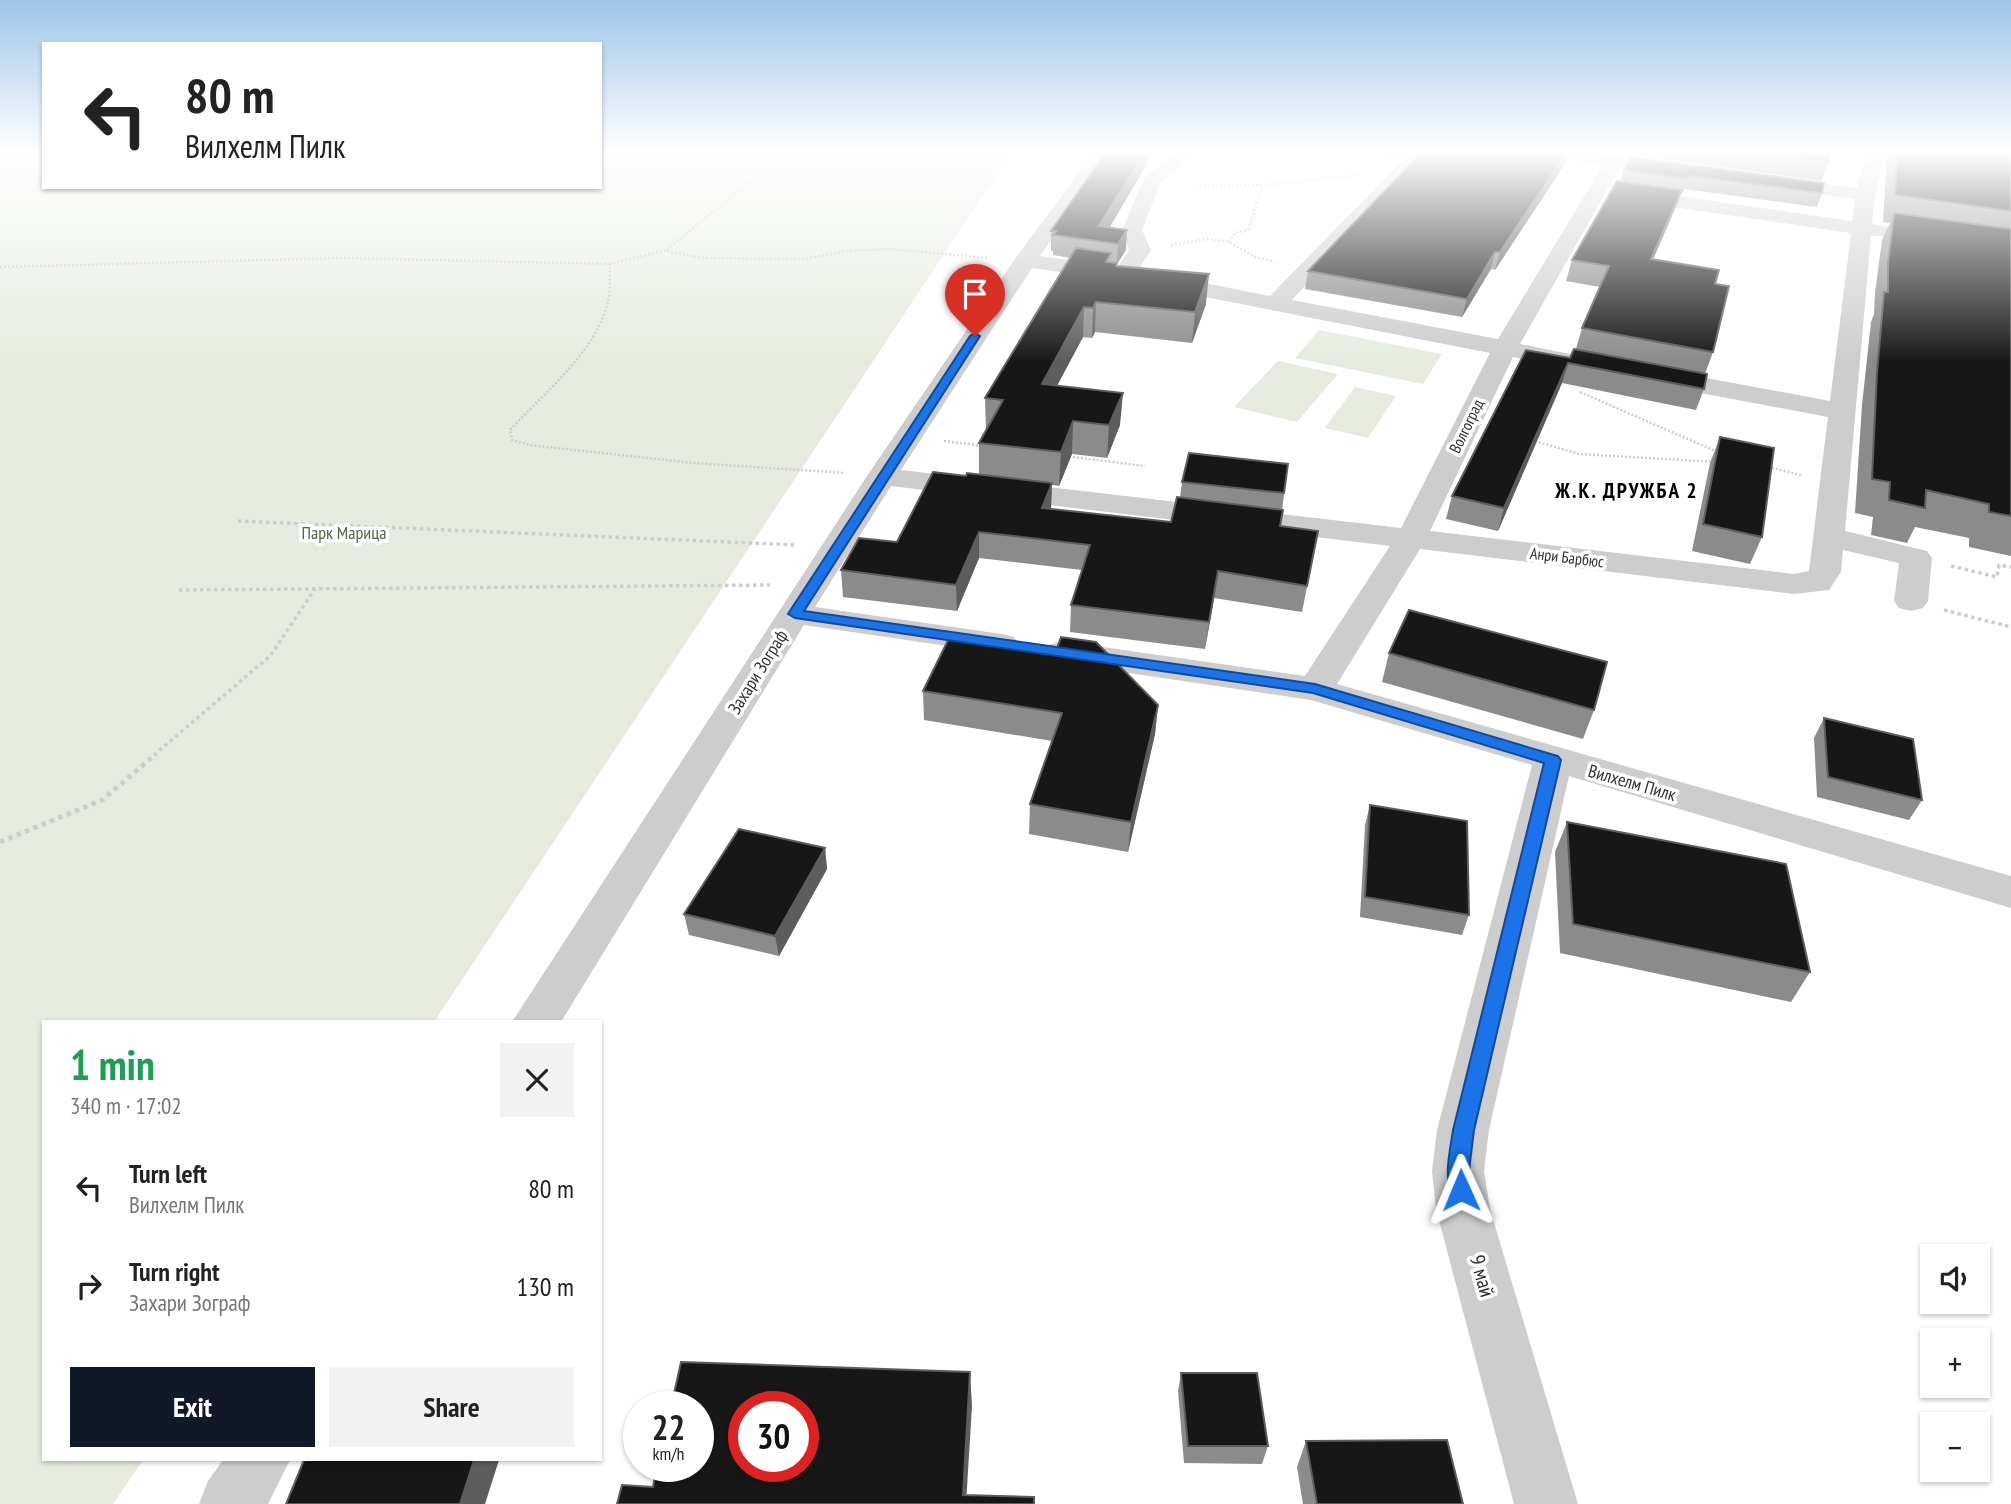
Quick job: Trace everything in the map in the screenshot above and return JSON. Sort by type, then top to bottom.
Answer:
[{"type":"street","name":"Захари Зограф","points":[[537,1020],[882,476],[1053,222]]},
{"type":"street","points":[[1124,274],[1140,250],[1132,230],[1135,222]]},
{"type":"street","points":[[1275,303],[1351,222]]},
{"type":"street","name":"Волгоград","points":[[1315,689],[1411,538],[1505,348],[1578,222]]},
{"type":"street","points":[[1817,222],[1903,234]]},
{"type":"street","name":"Анри Барбюс","points":[[882,476],[1794,584],[1816,583],[1825,572],[1863,222]]},
{"type":"street","points":[[1025,261],[1124,274],[1603,367]]},
{"type":"street","points":[[1630,372],[1843,412]]},
{"type":"street","points":[[1829,537],[1916,558],[1911,601]]},
{"type":"street","name":"Вилхелм Пилк","points":[[804,599],[1315,689],[2011,892]]},
{"type":"street","name":"9 май","points":[[1546,1504],[1463,1209],[1458,1171],[1463,1130],[1553,760]]},
{"type":"street","points":[[231,1504],[258,1461]]},
{"type":"path","points":[[0,267],[342,258],[610,264],[666,250],[700,222]]},
{"type":"path","points":[[1229,242],[1235,233],[1248,230],[1251,222]]},
{"type":"path","points":[[1140,250],[1208,239],[1229,242],[1255,257],[1307,269]]},
{"type":"path","points":[[666,250],[704,258],[805,259],[846,251],[891,249],[1025,261]]},
{"type":"path","points":[[610,264],[607,304],[595,331],[573,361],[510,430],[513,440],[528,445],[693,463],[882,476]]},
{"type":"path","points":[[1537,354],[1563,385],[1726,455]]},
{"type":"path","points":[[1471,416],[1512,434],[1579,454],[1702,463],[1726,461]]},
{"type":"path","points":[[908,436],[987,446]]},
{"type":"path","points":[[1053,455],[1145,466]]},
{"type":"path","points":[[1762,466],[1836,483]]},
{"type":"path","points":[[238,521],[837,547]]},
{"type":"path","points":[[1916,558],[1997,577],[1999,565],[2011,567]]},
{"type":"path","points":[[179,590],[316,589],[804,599]]},
{"type":"path","points":[[0,842],[102,800],[270,656],[316,589]]},
{"type":"path","points":[[1911,601],[2011,627]]},
{"type":"green space","name":"Парк Марица","points":[[0,222],[965,222],[435,1020],[42,1020],[42,1461],[142,1461],[113,1504],[0,1504]]},
{"type":"green space","points":[[1319,330],[1442,354],[1423,384],[1295,358]]},
{"type":"green space","points":[[1278,361],[1338,374],[1297,422],[1234,407]]},
{"type":"green space","points":[[1355,387],[1396,396],[1368,438],[1325,428]]},
{"type":"building","points":[[1057,222],[1101,222],[1099,226],[1127,230],[1118,244],[1053,235],[1056,231],[1051,231]]},
{"type":"building","points":[[1355,222],[1520,222],[1500,252],[1495,252],[1467,299],[1308,271]]},
{"type":"building","points":[[1594,222],[1668,222],[1651,259],[1719,270],[1715,284],[1729,286],[1713,352],[1582,328],[1609,266],[1572,260]]},
{"type":"building","points":[[1893,222],[1961,222],[2011,229],[2011,516],[1989,512],[1989,504],[1926,490],[1925,508],[1889,500],[1890,482],[1872,479],[1877,373],[1884,292],[1888,292]]},
{"type":"building","points":[[1076,248],[1111,253],[1106,262],[1117,263],[1116,266],[1209,274],[1195,312],[1096,302],[1093,308],[1084,307],[1042,384],[1123,393],[1109,425],[1073,421],[1061,452],[979,443],[1003,400],[985,398]]},
{"type":"building","points":[[1574,349],[1707,374],[1704,389],[1568,363],[1504,508],[1452,496],[1526,350],[1570,358]]},
{"type":"building","points":[[1720,437],[1774,448],[1762,537],[1703,524]]},
{"type":"building","points":[[1189,453],[1288,464],[1284,493],[1182,482]]},
{"type":"building","points":[[933,472],[966,476],[967,473],[1052,483],[1042,508],[1171,522],[1177,497],[1283,510],[1280,526],[1318,531],[1307,586],[1218,571],[1209,622],[1071,605],[1090,545],[979,532],[956,585],[841,570],[859,538],[897,542]]},
{"type":"building","points":[[1409,610],[1607,662],[1594,710],[1389,653]]},
{"type":"building","points":[[951,634],[1056,651],[1061,637],[1096,642],[1158,705],[1131,822],[1030,804],[1062,713],[923,691]]},
{"type":"building","points":[[1824,718],[1913,739],[1922,800],[1828,777]]},
{"type":"building","points":[[1370,805],[1467,821],[1469,915],[1365,897]]},
{"type":"building","points":[[1567,822],[1786,864],[1810,972],[1573,924]]},
{"type":"building","points":[[739,829],[825,848],[775,936],[684,914]]},
{"type":"building","points":[[681,1362],[970,1372],[963,1495],[1034,1497],[1034,1504],[617,1504],[622,1485],[653,1487],[654,1482],[714,1482],[714,1391],[675,1391]]},
{"type":"building","points":[[1181,1373],[1257,1373],[1268,1446],[1188,1446]]},
{"type":"building","points":[[1447,1440],[1463,1504],[1317,1504],[1306,1441]]},
{"type":"building","points":[[304,1461],[474,1461],[460,1504],[286,1504]]},
{"type":"district","name":"Ж.К. ДРУЖБА 2","points":[[1627,491]]},
{"type":"route","points":[[975,336],[795,614],[1315,689],[1553,760],[1463,1130],[1458,1171],[1461,1190]]}]
